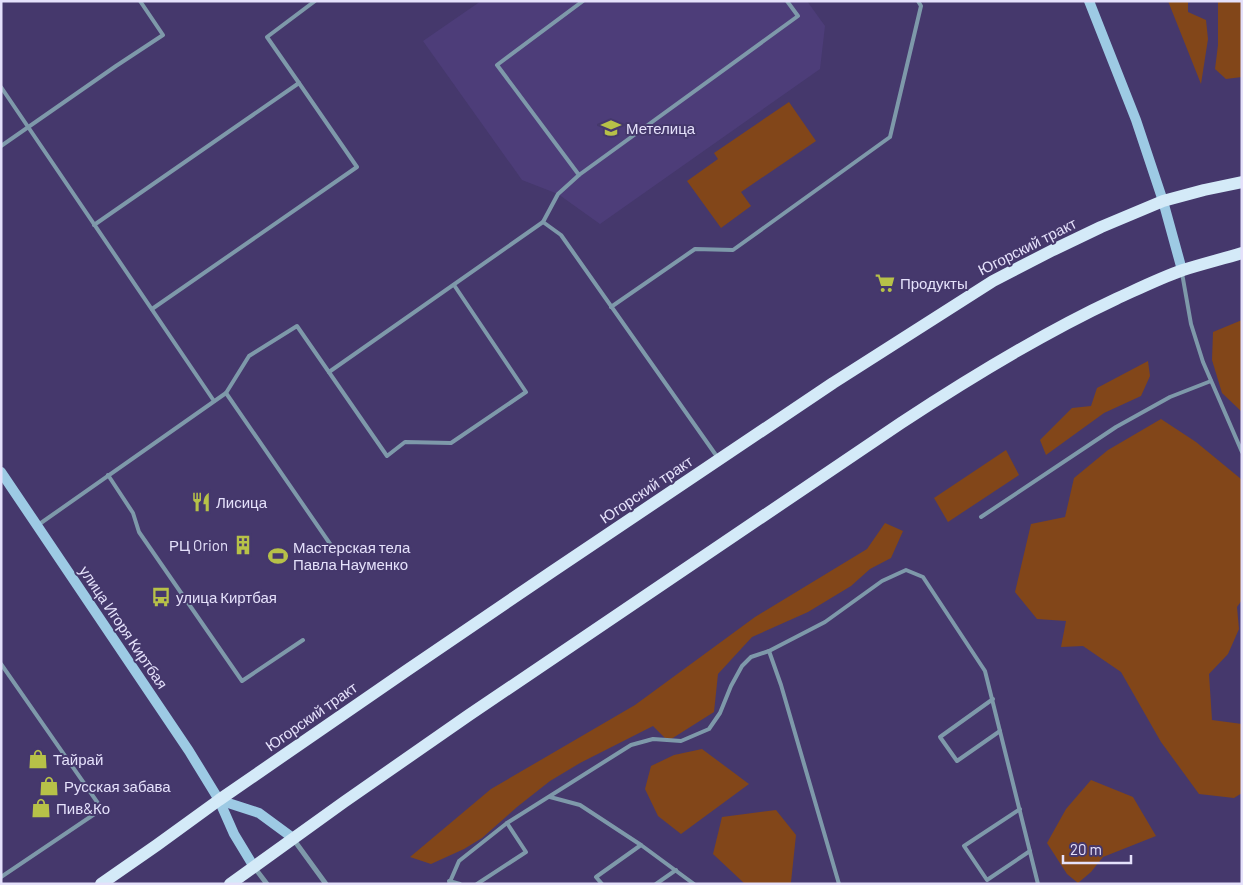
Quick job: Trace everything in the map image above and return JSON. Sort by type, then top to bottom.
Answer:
[{"type":"main road","points":[[1089,1],[1136,120],[1163,201],[1182,270]]},
{"type":"main road","name":"Югорский тракт","points":[[101,884],[414,665],[833,383],[993,281],[1101,227],[1163,201],[1242,182]]},
{"type":"main road","points":[[230,884],[468,715],[963,382],[1023,347],[1084,315],[1182,270],[1242,253]]},
{"type":"main road","name":"улица Игоря Киртбая","points":[[1,472],[189,751],[219,800],[234,834],[254,867]]},
{"type":"main road","points":[[219,800],[259,812],[293,838]]},
{"type":"street","points":[[293,838],[326,884]]},
{"type":"street","name":"улица Игоря Киртбая","points":[[254,867],[267,884]]},
{"type":"lane","points":[[1,146],[163,35],[140,1]]},
{"type":"lane","points":[[152,309],[357,167],[267,37],[315,1]]},
{"type":"lane","points":[[579,175],[498,64],[583,1]]},
{"type":"lane","points":[[329,372],[543,222],[558,194],[579,175],[798,16],[787,1]]},
{"type":"lane","points":[[611,306],[695,249],[733,250],[890,137],[921,6],[918,1]]},
{"type":"lane","points":[[94,225],[299,83]]},
{"type":"lane","points":[[1,87],[214,401]]},
{"type":"lane","points":[[543,222],[561,235],[719,459]]},
{"type":"lane","points":[[1182,270],[1191,324],[1203,362],[1242,452]]},
{"type":"lane","points":[[38,525],[226,393],[249,356],[297,326],[387,456],[405,442],[452,443],[526,392],[454,284]]},
{"type":"lane","points":[[981,517],[1116,427],[1170,397],[1210,381]]},
{"type":"lane","points":[[226,393],[335,551]]},
{"type":"lane","points":[[108,475],[133,513],[139,532],[242,681],[303,640]]},
{"type":"lane","points":[[460,884],[449,883],[459,861],[507,823],[631,745],[653,740],[681,741],[709,729],[720,713],[742,666],[751,657],[769,651],[825,622],[882,581],[906,570],[923,577],[986,671],[1038,884]]},
{"type":"lane","points":[[769,651],[781,685],[839,884]]},
{"type":"lane","points":[[1,664],[102,810],[1,877]]},
{"type":"lane","points":[[993,699],[940,737],[957,762],[1000,731]]},
{"type":"lane","points":[[550,797],[580,805],[694,884]]},
{"type":"lane","points":[[1020,809],[964,846],[987,880],[1030,851]]},
{"type":"lane","points":[[477,884],[526,852],[507,823]]},
{"type":"lane","points":[[602,884],[596,877],[640,845]]},
{"type":"lane","points":[[656,884],[676,870]]},
{"type":"shaded area","name":"Метелица","points":[[481,1],[807,1],[825,26],[820,69],[600,224],[558,194],[522,180],[423,41]]},
{"type":"shaded area","points":[[1168,1],[1188,1],[1188,12],[1206,20],[1208,39],[1201,84]]},
{"type":"shaded area","points":[[1218,1],[1242,1],[1242,77],[1226,79],[1215,69],[1218,45]]},
{"type":"shaded area","points":[[789,102],[816,141],[741,192],[751,206],[721,228],[687,181],[718,159],[714,153]]},
{"type":"shaded area","points":[[1242,320],[1242,412],[1222,393],[1212,360],[1213,332]]},
{"type":"shaded area","points":[[1148,361],[1150,376],[1141,396],[1104,413],[1046,455],[1040,440],[1072,408],[1091,406],[1097,388]]},
{"type":"shaded area","points":[[1161,419],[1196,442],[1242,481],[1242,600],[1237,607],[1239,629],[1228,654],[1209,674],[1212,720],[1242,724],[1242,793],[1234,798],[1199,794],[1161,742],[1121,672],[1083,646],[1061,647],[1066,621],[1037,619],[1015,592],[1031,524],[1065,517],[1074,478],[1108,450]]},
{"type":"shaded area","points":[[1006,450],[1019,475],[948,522],[934,498]]},
{"type":"shaded area","points":[[885,523],[903,531],[891,558],[870,569],[851,586],[808,612],[752,637],[718,674],[714,712],[668,741],[653,726],[580,763],[550,781],[482,838],[464,849],[431,864],[410,857],[491,789],[635,705],[755,617],[867,549]]},
{"type":"shaded area","points":[[702,749],[749,784],[681,834],[658,816],[645,789],[651,766],[674,755]]},
{"type":"shaded area","points":[[1091,780],[1133,797],[1156,836],[1103,857],[1091,872],[1078,883],[1067,874],[1047,843],[1066,809]]},
{"type":"shaded area","points":[[776,810],[796,835],[791,882],[790,884],[745,884],[713,854],[722,817]]},
{"type":"place","name":"Метелица","points":[[611,128]]},
{"type":"place","name":"Продукты","points":[[885,283]]},
{"type":"place","name":"Лисица","points":[[201,502]]},
{"type":"place","name":"РЦ Orion","points":[[243,545]]},
{"type":"place","name":"Мастерская тела Павла Науменко","points":[[278,556]]},
{"type":"place","name":"улица Киртбая","points":[[161,597]]},
{"type":"place","name":"Тайрай","points":[[38,759]]},
{"type":"place","name":"Русская забава","points":[[49,786]]},
{"type":"place","name":"Пив&Ко","points":[[41,808]]}]
